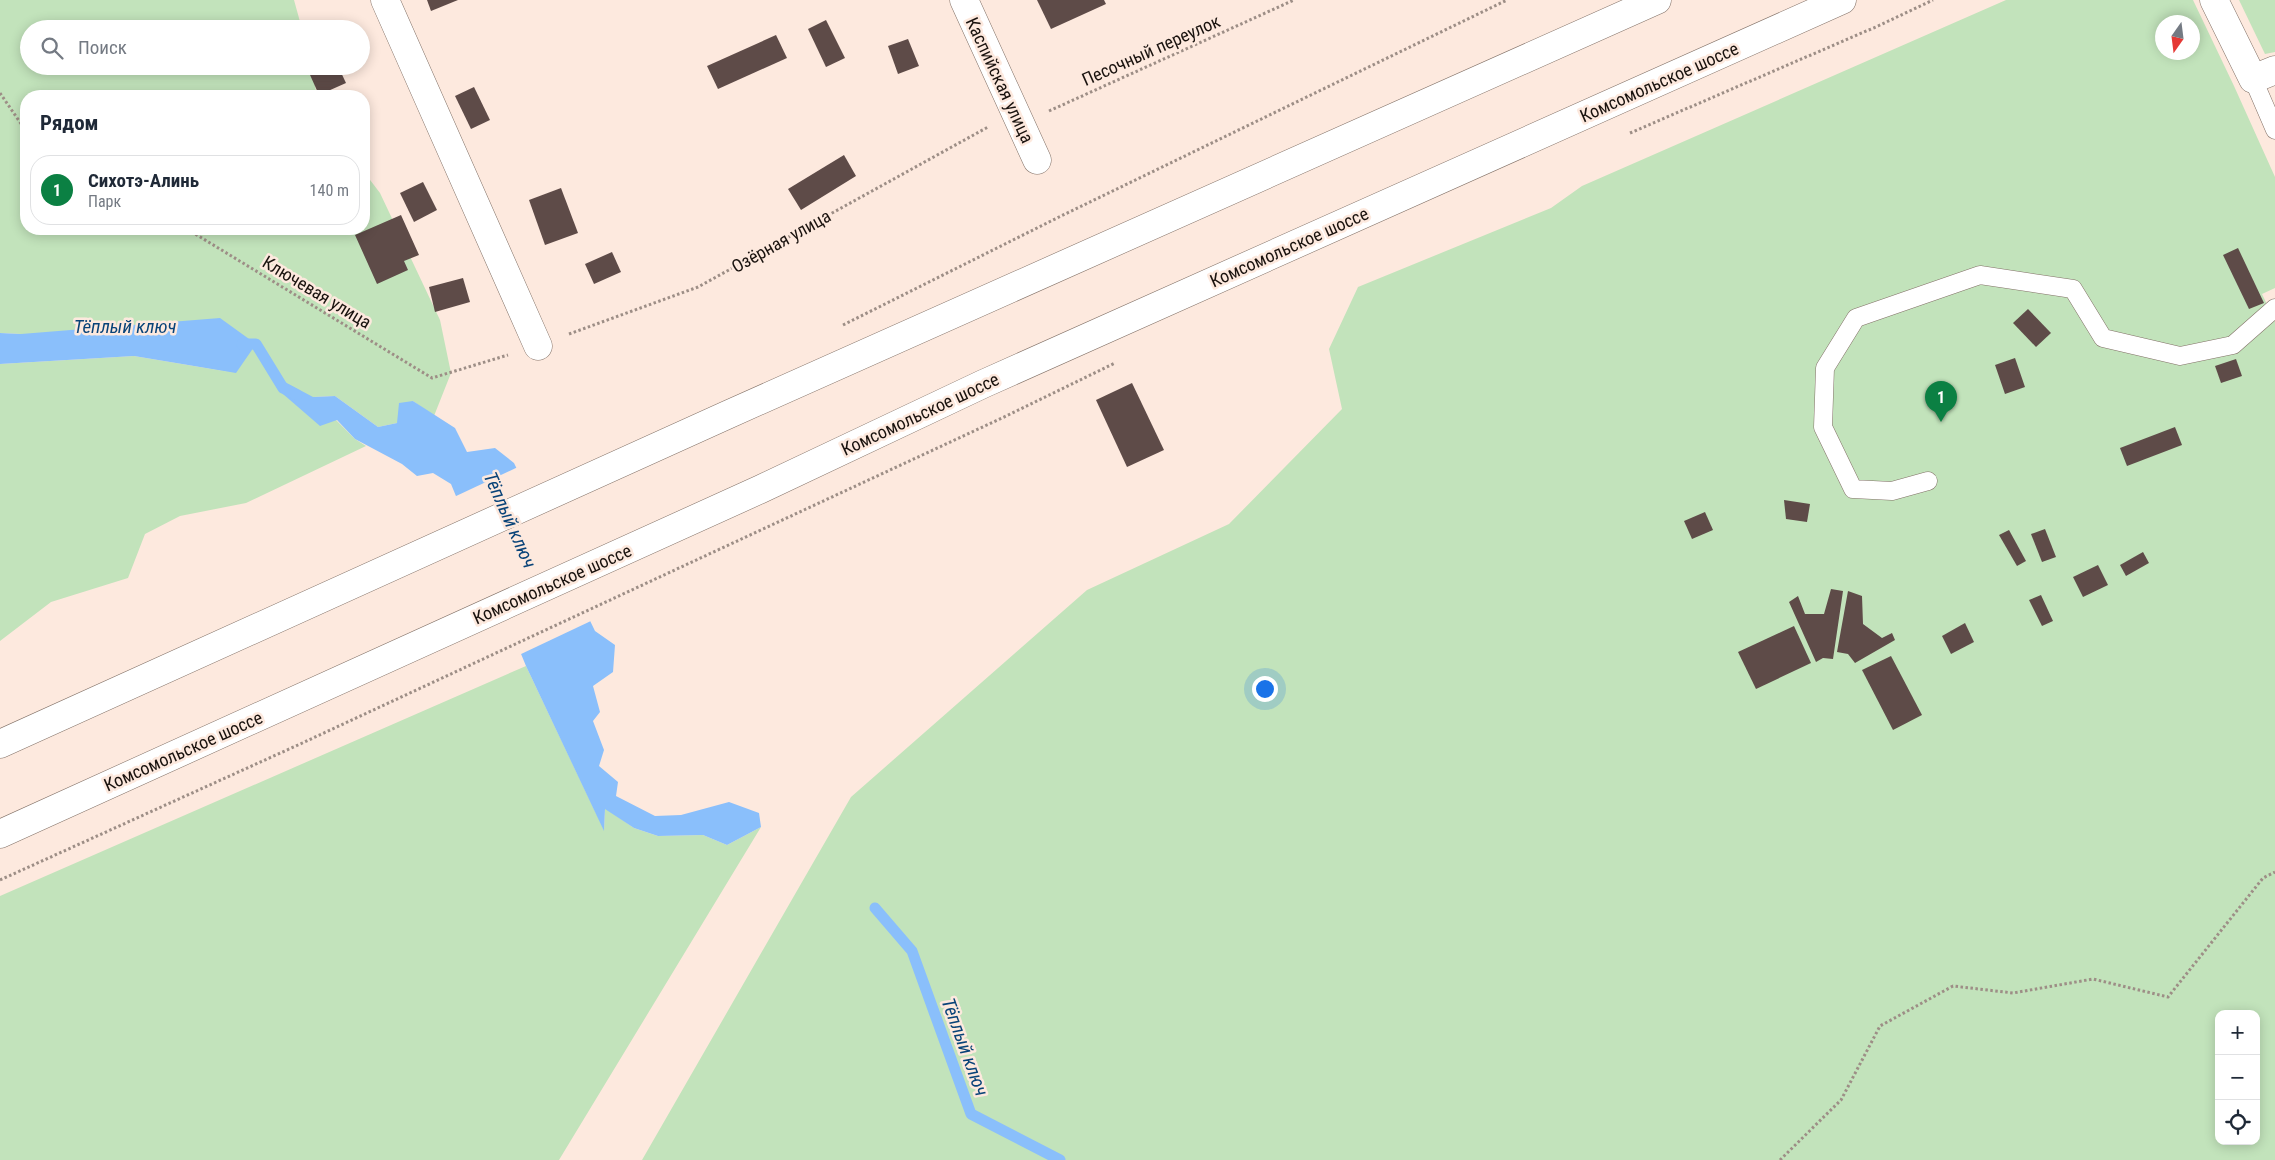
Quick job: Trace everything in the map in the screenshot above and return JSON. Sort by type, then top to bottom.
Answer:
[{"type":"main road","points":[[385,0],[538,346]]},
{"type":"main road","name":"Каспийская улица","points":[[964,0],[1016,119],[1037,160]]},
{"type":"main road","points":[[0,744],[727,416],[1658,0]]},
{"type":"main road","name":"Комсомольское шоссе","points":[[0,834],[761,489],[992,380],[1842,0]]},
{"type":"main road","points":[[2214,0],[2264,74]]},
{"type":"lane","points":[[2264,74],[2275,130]]},
{"type":"lane","points":[[1928,482],[1892,491],[1853,489],[1823,427],[1825,368],[1856,318],[1980,275],[2073,289],[2103,338],[2180,356],[2233,345],[2275,308]]},
{"type":"path","name":"Песочный переулок","points":[[1016,119],[1294,0]]},
{"type":"path","points":[[835,329],[1076,208],[1507,0]]},
{"type":"path","points":[[1623,136],[1934,0]]},
{"type":"path","points":[[0,93],[20,122]]},
{"type":"path","name":"Озёрная улица","points":[[432,378],[538,346],[698,287],[1016,119]]},
{"type":"path","name":"Ключевая улица","points":[[197,235],[432,378]]},
{"type":"path","points":[[0,880],[298,745],[1116,363]]},
{"type":"path","points":[[1780,1160],[1841,1100],[1880,1026],[1952,986],[2013,993],[2093,979],[2168,997],[2263,878],[2275,872]]},
{"type":"green space","points":[[0,0],[294,0],[300,20],[20,20],[20,75],[313,75],[316,90],[20,90],[20,235],[370,235],[370,180],[380,193],[440,320],[451,373],[434,416],[413,401],[397,423],[378,427],[335,396],[313,397],[355,439],[366,446],[246,503],[180,516],[145,534],[128,578],[51,602],[0,641],[0,364],[134,356],[236,373],[21,334],[0,333]]},
{"type":"green space","points":[[2006,0],[2193,0],[2234,86],[2275,177],[2275,288],[2262,294],[2275,321],[2275,1160],[642,1160],[851,797],[1087,590],[1229,524],[1342,409],[1329,349],[1358,287],[1551,208],[1582,186]]},
{"type":"green space","points":[[2239,0],[2275,0],[2275,52],[2265,54]]},
{"type":"green space","points":[[526,666],[604,830],[605,808],[634,828],[658,836],[703,835],[727,845],[761,827],[559,1160],[0,1160],[0,896]]},
{"type":"water","points":[[220,318],[256,344],[236,373],[134,356],[0,364],[0,333],[21,334]]},
{"type":"water","points":[[283,381],[313,397],[335,396],[378,427],[397,423],[399,403],[413,401],[455,428],[467,452],[495,448],[514,463],[595,631],[615,645],[613,672],[593,686],[600,712],[593,721],[604,750],[599,766],[618,782],[616,796],[655,816],[681,815],[729,802],[759,813],[761,827],[727,845],[703,835],[658,836],[634,828],[605,809],[604,831],[526,666],[451,484],[433,473],[417,476],[402,464],[355,439],[337,420],[320,426],[283,394]]},
{"type":"pier","points":[[518,467],[593,620],[519,655],[454,497]]},
{"type":"building","points":[[427,0],[458,0],[431,11]]},
{"type":"building","points":[[1037,0],[1104,0],[1106,4],[1051,29]]},
{"type":"building","points":[[826,20],[845,58],[826,67],[808,29]]},
{"type":"building","points":[[776,35],[787,58],[718,89],[707,66]]},
{"type":"building","points":[[908,39],[919,66],[898,74],[888,46]]},
{"type":"building","points":[[310,75],[342,75],[346,83],[330,90],[317,90]]},
{"type":"building","points":[[474,87],[490,120],[471,129],[455,96]]},
{"type":"building","points":[[844,155],[856,176],[801,210],[788,189]]},
{"type":"building","points":[[423,182],[437,210],[414,222],[400,193]]},
{"type":"building","points":[[561,188],[578,233],[545,245],[529,200]]},
{"type":"building","points":[[401,215],[419,255],[404,261],[408,270],[377,284],[355,235],[370,235],[370,228]]},
{"type":"building","points":[[2238,248],[2264,303],[2249,309],[2223,255]]},
{"type":"building","points":[[612,252],[621,272],[594,284],[585,264]]},
{"type":"building","points":[[463,278],[470,302],[435,312],[429,287]]},
{"type":"building","points":[[2028,309],[2051,333],[2036,347],[2013,323]]},
{"type":"building","points":[[2015,358],[2025,387],[2005,394],[1995,365]]},
{"type":"building","points":[[2236,359],[2242,376],[2221,383],[2215,366]]},
{"type":"building","points":[[1132,383],[1164,450],[1127,467],[1096,400]]},
{"type":"building","points":[[2175,427],[2182,445],[2127,466],[2120,448]]},
{"type":"building","points":[[1784,500],[1810,504],[1807,522],[1786,519]]},
{"type":"building","points":[[1705,512],[1713,530],[1692,539],[1684,521]]},
{"type":"building","points":[[2045,529],[2056,557],[2042,562],[2031,534]]},
{"type":"building","points":[[2009,530],[2026,561],[2017,566],[1999,535]]},
{"type":"building","points":[[2143,552],[2149,563],[2126,576],[2120,565]]},
{"type":"building","points":[[2098,565],[2108,585],[2083,597],[2073,577]]},
{"type":"building","points":[[1831,589],[1843,591],[1833,659],[1823,658],[1816,662],[1789,602],[1798,596],[1805,614],[1824,614]]},
{"type":"building","points":[[1848,591],[1862,596],[1863,624],[1882,638],[1892,633],[1895,640],[1855,663],[1848,654],[1837,652]]},
{"type":"building","points":[[2041,595],[2053,621],[2042,626],[2029,600]]},
{"type":"building","points":[[1965,623],[1974,642],[1951,654],[1942,636]]},
{"type":"building","points":[[1794,626],[1811,663],[1756,689],[1738,652]]},
{"type":"building","points":[[1891,656],[1922,715],[1893,730],[1862,670]]},
{"type":"waterway","name":"Тёплый ключ","points":[[242,344],[256,344],[283,388],[297,395]]},
{"type":"waterway","name":"Тёплый ключ","points":[[875,908],[912,951],[971,1114],[1060,1160]]},
{"type":"place","name":"Сихотэ-Алинь","points":[[1941,422]]}]
